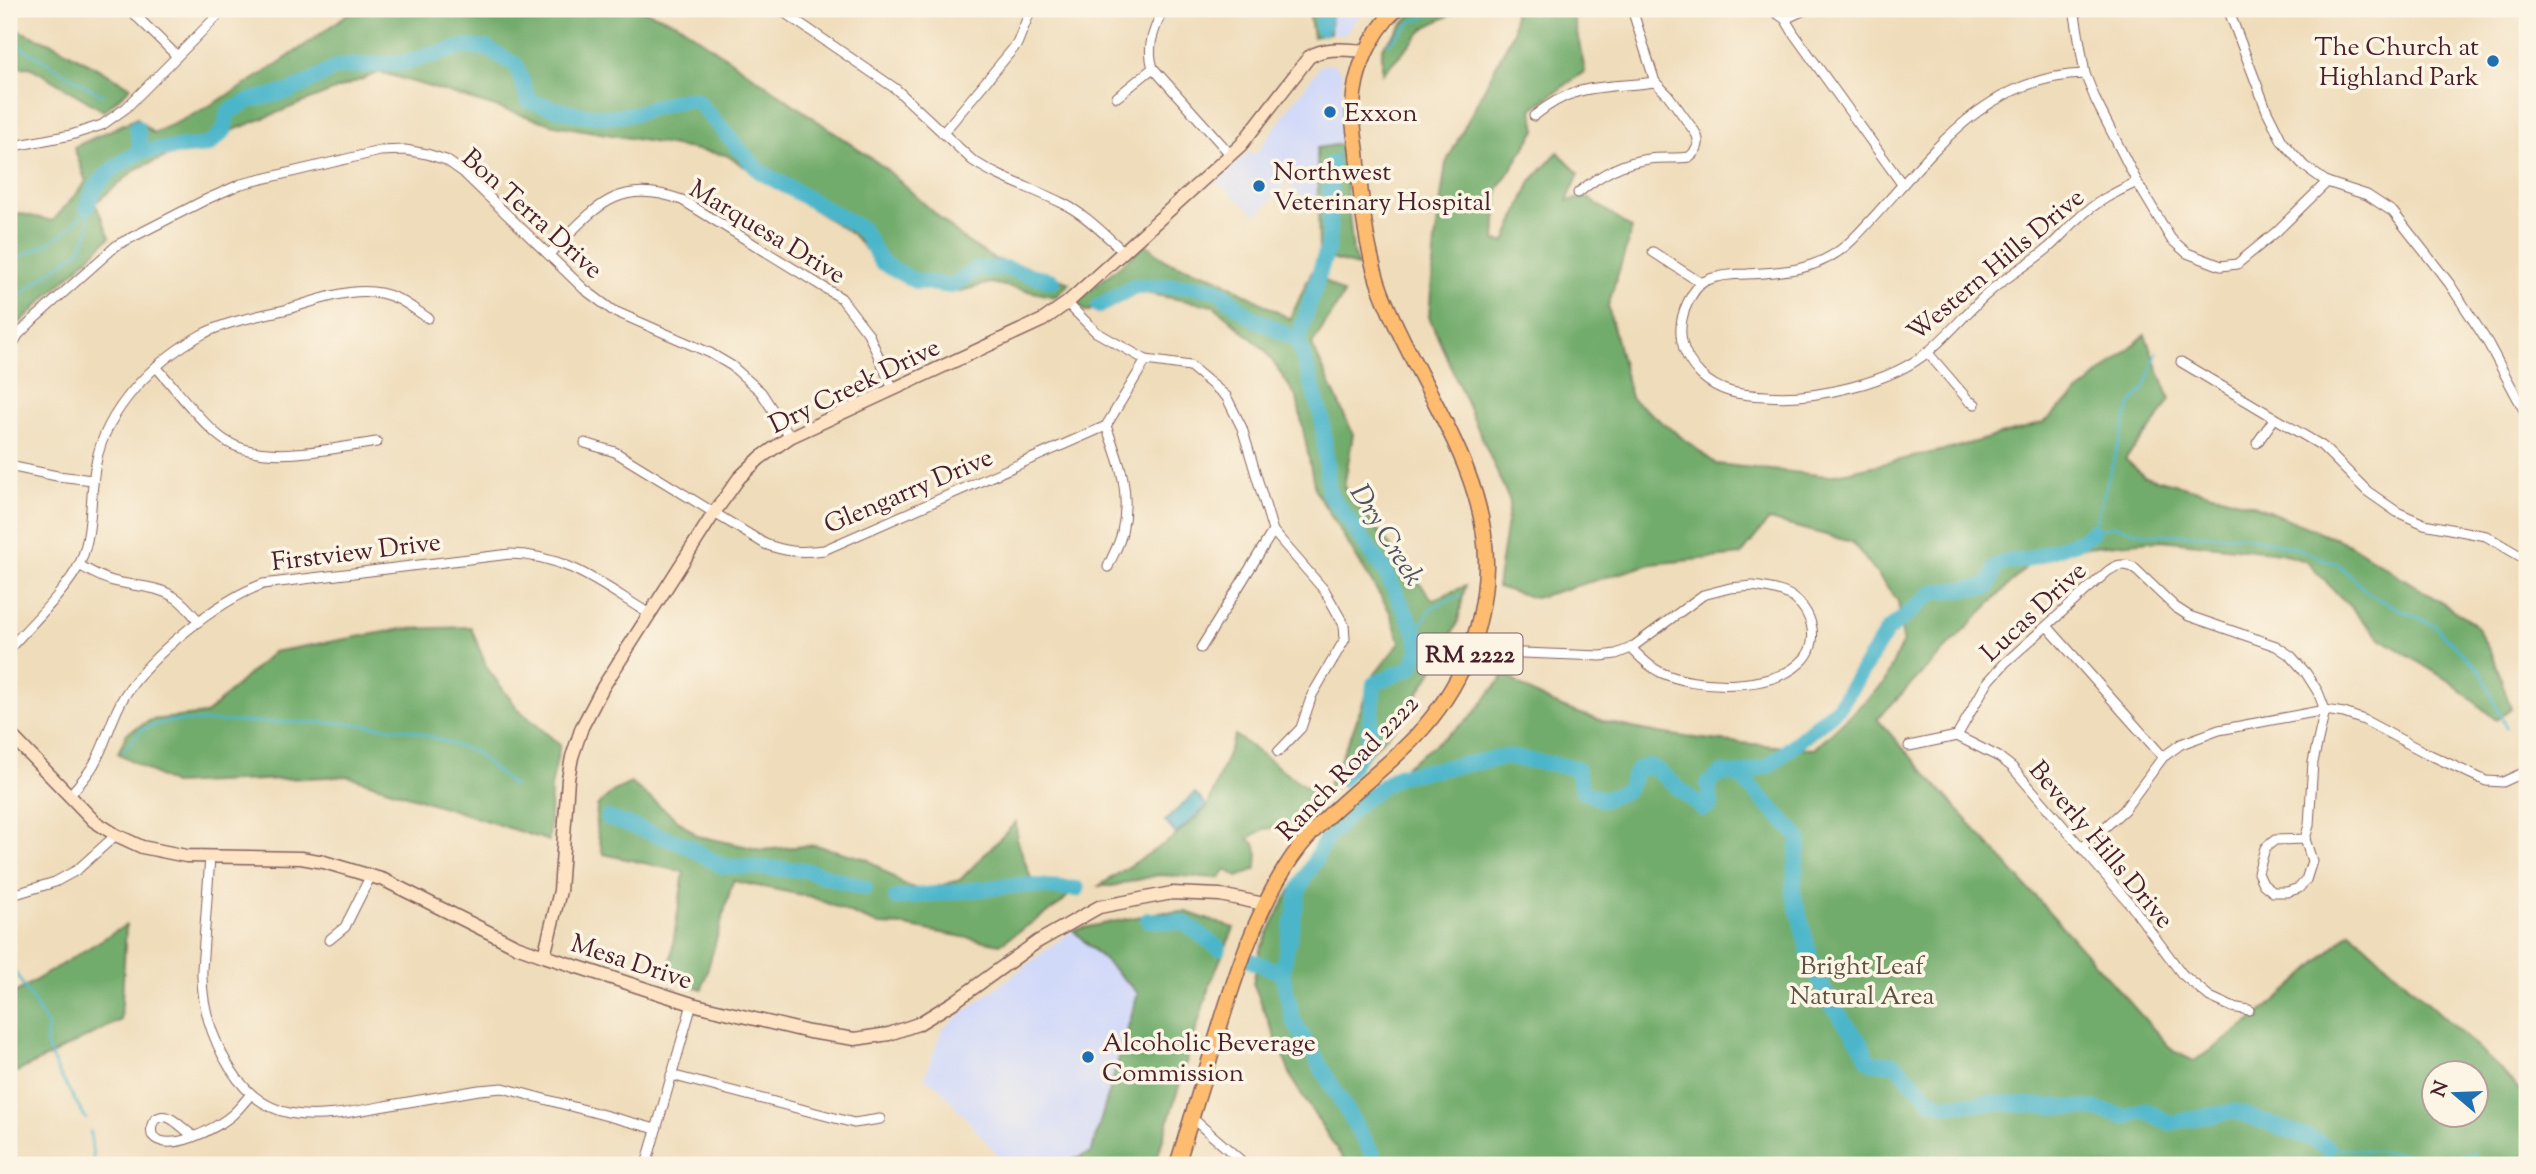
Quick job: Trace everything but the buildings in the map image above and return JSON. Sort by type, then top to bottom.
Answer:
[{"type":"main road","name":"Ranch Road 2222","points":[[1177,1165],[1236,973],[1264,904],[1286,865],[1314,832],[1348,797],[1416,736],[1446,699],[1472,651],[1483,607],[1486,564],[1483,524],[1472,481],[1382,294],[1363,225],[1353,107],[1357,77],[1366,51],[1386,19],[1396,9]]},
{"type":"street","points":[[129,9],[177,56]]},
{"type":"street","points":[[9,147],[71,135],[102,125],[126,108],[224,9]]},
{"type":"street","points":[[779,9],[895,89],[972,160],[1083,215],[1123,251]]},
{"type":"street","points":[[943,133],[1017,44],[1031,9]]},
{"type":"street","points":[[1163,9],[1152,33],[1148,53],[1153,68],[1231,155]]},
{"type":"street","points":[[1578,192],[1601,177],[1637,161],[1678,159],[1694,153],[1698,146],[1699,138],[1668,95],[1655,82],[1632,9]]},
{"type":"street","points":[[1770,9],[1786,19],[1902,184]]},
{"type":"street","points":[[1786,19],[1805,10],[1817,9]]},
{"type":"street","points":[[2074,9],[2085,74],[2137,182],[2178,247],[2221,266],[2230,266],[2244,260],[2327,182]]},
{"type":"street","points":[[2228,9],[2267,111],[2282,141],[2304,166],[2327,182],[2367,195],[2393,212],[2449,282],[2488,344],[2527,416]]},
{"type":"street","name":"Dry Creek Drive","points":[[544,957],[560,891],[572,757],[582,727],[648,613],[739,478],[760,458],[790,437],[1029,328],[1067,303],[1231,155],[1309,57],[1321,51],[1366,51]]},
{"type":"street","points":[[1117,97],[1153,68]]},
{"type":"street","points":[[1653,252],[1701,283],[1732,274],[1784,272],[1825,261],[1853,239],[1965,120],[1989,104],[2034,81],[2060,75],[2085,74]]},
{"type":"street","points":[[1534,116],[1564,96],[1579,90],[1655,82]]},
{"type":"street","name":"Bon Terra Drive","points":[[9,352],[18,335],[34,319],[117,245],[241,184],[380,151],[405,150],[446,160],[463,172],[584,289],[612,310],[710,353],[732,366],[761,392],[790,437]]},
{"type":"street","name":"Western Hills Drive","points":[[1701,283],[1691,295],[1683,312],[1681,341],[1696,370],[1709,382],[1724,391],[1742,395],[1803,396],[1838,391],[1892,372],[1927,352],[1988,293],[2048,248],[2079,217],[2104,199],[2137,182]]},
{"type":"street","name":"Marquesa Drive","points":[[550,254],[594,210],[624,194],[639,191],[660,192],[682,201],[841,298],[868,332],[893,389]]},
{"type":"street","points":[[9,649],[79,565],[87,544],[93,480],[102,441],[118,411],[128,396],[178,350],[214,330],[357,291],[397,298],[428,318]]},
{"type":"street","points":[[1067,303],[1097,332],[1146,360],[1190,366],[1226,396],[1242,428],[1273,531],[1325,591],[1344,625],[1345,639],[1312,695],[1301,728],[1278,752]]},
{"type":"street","points":[[1927,352],[1969,401],[1975,404]]},
{"type":"street","points":[[1108,567],[1122,533],[1125,494],[1123,473],[1105,426],[1146,360]]},
{"type":"street","points":[[2181,362],[2322,446],[2367,491],[2396,512],[2424,524],[2486,536],[2527,560]]},
{"type":"street","points":[[157,368],[221,438],[248,451],[278,454],[377,442]]},
{"type":"street","points":[[2257,443],[2274,419]]},
{"type":"street","name":"Glengarry Drive","points":[[585,443],[615,452],[749,536],[774,547],[803,553],[824,550],[1105,426]]},
{"type":"street","points":[[9,466],[93,480]]},
{"type":"street","points":[[1201,648],[1273,531]]},
{"type":"street","name":"Firstview Drive","points":[[71,794],[94,765],[125,696],[143,672],[199,621],[240,593],[276,581],[529,554],[552,558],[573,567],[648,613]]},
{"type":"street","name":"Lucas Drive","points":[[1957,736],[1987,683],[2004,663],[2108,571],[2117,565],[2125,564],[2133,567],[2175,607],[2189,616],[2276,646],[2291,656],[2312,682],[2325,710]]},
{"type":"street","points":[[79,565],[115,582],[146,585],[166,592],[180,600],[199,621]]},
{"type":"street","points":[[1472,651],[1601,656],[1616,654],[1631,649],[1703,595],[1730,588],[1753,586],[1790,596],[1809,616],[1813,641],[1808,655],[1785,673],[1760,682],[1737,685],[1676,678],[1661,673],[1631,649]]},
{"type":"street","points":[[2048,626],[2163,757]]},
{"type":"street","points":[[2305,839],[2275,840],[2265,848],[2258,873],[2263,884],[2273,892],[2287,892],[2299,888],[2306,880],[2312,861],[2305,839],[2309,825],[2313,762],[2325,710]]},
{"type":"street","points":[[2082,848],[2124,810],[2163,757],[2181,744],[2199,736],[2325,710],[2364,720],[2486,781],[2503,782],[2527,771]]},
{"type":"street","name":"Mesa Drive","points":[[9,733],[71,794],[94,821],[142,847],[160,852],[210,857],[314,860],[371,875],[544,957],[692,1004],[809,1032],[855,1039],[888,1034],[918,1024],[954,1002],[1037,942],[1099,906],[1172,893],[1220,895],[1264,904]]},
{"type":"street","points":[[1909,746],[1957,736]]},
{"type":"street","name":"Beverly Hills Drive","points":[[1957,736],[1999,757],[2012,767],[2131,905],[2168,957],[2193,985],[2232,1007],[2249,1010]]},
{"type":"street","points":[[9,896],[55,882],[77,870],[116,835]]},
{"type":"street","points":[[210,857],[202,986],[209,1022],[233,1074],[251,1094],[268,1105],[288,1113],[334,1115],[503,1088],[656,1129]]},
{"type":"street","points":[[329,940],[345,927],[371,875]]},
{"type":"street","points":[[646,1165],[692,1004]]},
{"type":"street","points":[[671,1075],[854,1123],[880,1119]]},
{"type":"street","points":[[194,1136],[211,1131],[233,1115],[251,1094]]},
{"type":"street","points":[[1192,1118],[1246,1165]]},
{"type":"shaded area","points":[[1331,9],[1365,9],[1344,35],[1330,33]]},
{"type":"shaded area","points":[[1334,64],[1342,73],[1342,144],[1317,148],[1318,210],[1286,183],[1257,215],[1216,181],[1249,152],[1254,156],[1321,65]]},
{"type":"shaded area","points":[[1073,930],[1139,993],[1091,1154],[1058,1165],[1006,1165],[937,1085],[924,1079],[942,1029]]},
{"type":"green space","points":[[354,9],[640,9],[677,23],[885,168],[963,239],[994,259],[1025,266],[1070,283],[1055,297],[991,283],[956,292],[916,288],[880,266],[852,234],[726,155],[555,125],[380,72],[138,168],[95,203],[110,237],[9,333],[9,211],[53,221],[86,182],[74,147],[137,118],[153,133],[179,121],[257,77]]},
{"type":"green space","points":[[1309,9],[1331,9],[1330,33],[1313,37]]},
{"type":"green space","points":[[1416,9],[1462,9],[1426,27],[1382,74],[1382,48]]},
{"type":"green space","name":"Bright Leaf Natural Area","points":[[1514,9],[1572,9],[1585,71],[1532,109],[1536,130],[1498,189],[1495,241],[1505,242],[1531,181],[1558,152],[1579,174],[1567,201],[1587,197],[1632,229],[1608,306],[1631,398],[1716,464],[1828,476],[1953,448],[2043,423],[2145,335],[2170,399],[2157,421],[2125,459],[2144,476],[2251,504],[2349,544],[2475,624],[2495,661],[2511,709],[2496,720],[2452,683],[2380,638],[2307,562],[2281,553],[2161,540],[2042,551],[1877,719],[2173,1051],[2194,1061],[2236,1033],[2276,1001],[2350,931],[2488,1058],[2420,1058],[2420,1128],[2490,1128],[2490,1060],[2527,1098],[2527,1165],[1347,1165],[1294,1083],[1253,983],[1260,950],[1279,911],[1306,864],[1345,817],[1406,766],[1470,718],[1505,674],[1536,695],[1567,709],[1635,729],[1708,740],[1814,749],[1884,683],[1903,641],[1898,601],[1852,542],[1769,520],[1741,555],[1651,564],[1535,598],[1497,587],[1510,502],[1429,317],[1435,241],[1446,163],[1513,33]]},
{"type":"green space","points":[[9,14],[14,29],[53,44],[131,87],[104,111],[30,67],[9,68]]},
{"type":"green space","points":[[1342,144],[1353,253],[1358,266],[1319,256],[1317,148]]},
{"type":"green space","points":[[1146,244],[1166,261],[1215,277],[1290,319],[1312,271],[1344,294],[1312,345],[1353,434],[1344,487],[1433,600],[1465,586],[1458,621],[1442,655],[1399,724],[1322,799],[1352,733],[1372,678],[1400,642],[1390,612],[1315,490],[1297,398],[1265,350],[1214,306],[1134,291],[1086,312],[1076,302]]},
{"type":"green space","points":[[471,627],[487,668],[518,709],[560,745],[551,787],[549,841],[348,776],[173,784],[118,753],[127,733],[151,720],[206,714],[273,652],[402,629]]},
{"type":"green space","points":[[1235,735],[1322,799],[1289,826],[1264,829],[1248,839],[1255,844],[1258,854],[1256,869],[1238,877],[1226,870],[1220,878],[1158,875],[1112,886],[1099,886],[1173,838],[1207,808]]},
{"type":"green space","points":[[631,783],[698,836],[762,850],[815,845],[867,859],[903,884],[922,891],[960,880],[1016,822],[1017,839],[1031,879],[1071,893],[1060,904],[1000,944],[905,926],[879,925],[812,897],[733,881],[702,989],[668,978],[684,872],[603,854],[596,827],[597,806],[612,792]]},
{"type":"green space","points":[[1161,912],[1186,912],[1234,928],[1211,981],[1155,1165],[1058,1165],[1091,1153],[1138,993],[1073,930]]},
{"type":"green space","points":[[126,925],[121,1020],[9,1076],[9,994]]},
{"type":"water","points":[[1195,793],[1207,806],[1176,834],[1165,821]]},
{"type":"waterway","name":"Dry Creek","points":[[1322,28],[1324,9]]},
{"type":"waterway","points":[[1388,44],[1412,22],[1446,9]]},
{"type":"waterway","points":[[9,44],[19,46],[103,96]]},
{"type":"waterway","points":[[137,127],[141,151],[209,145],[224,131],[228,112],[251,100],[291,91],[337,67],[403,63],[463,47],[486,48],[516,65],[529,101],[567,112],[619,116],[672,102],[696,100],[759,171],[862,229],[881,262],[915,281],[952,286],[976,269],[1004,268],[1053,281]]},
{"type":"waterway","points":[[87,207],[101,181],[115,167],[141,151]]},
{"type":"waterway","name":"Dry Creek","points":[[1331,164],[1337,152]]},
{"type":"waterway","name":"Dry Creek","points":[[1331,164],[1329,243],[1298,340],[1322,418],[1329,493],[1385,571],[1416,633],[1419,650],[1412,667],[1374,684],[1368,743],[1342,779]]},
{"type":"waterway","points":[[9,258],[22,256],[58,237],[87,207]]},
{"type":"waterway","points":[[9,303],[80,250],[89,230],[87,207]]},
{"type":"waterway","points":[[1099,306],[1135,286],[1192,286],[1217,290],[1251,317],[1298,340]]},
{"type":"waterway","points":[[2093,531],[2130,406],[2145,388],[2157,352]]},
{"type":"waterway","points":[[2093,531],[2113,526],[2147,534],[2244,536],[2296,548],[2339,565],[2372,596],[2434,625],[2482,673],[2506,728]]},
{"type":"waterway","points":[[1379,1165],[1293,1020],[1282,973],[1299,890],[1325,841],[1359,803],[1398,776],[1507,757],[1576,768],[1583,791],[1603,800],[1626,791],[1638,769],[1649,766],[1703,809],[1711,804],[1708,784],[1722,773],[1739,775],[1770,765],[1839,707],[1887,631],[1934,592],[1988,587],[1996,567],[2005,562],[2026,560],[2082,540],[2093,531]]},
{"type":"waterway","points":[[1416,633],[1432,607],[1460,596]]},
{"type":"waterway","points":[[124,751],[143,729],[168,721],[345,723],[411,730],[475,752],[514,787]]},
{"type":"waterway","points":[[1739,775],[1799,837],[1793,892],[1811,960],[1830,1003],[1861,1044],[1868,1059],[1873,1063],[1895,1064],[1930,1100],[1944,1105],[1990,1103],[2096,1109],[2125,1117],[2144,1110],[2170,1123],[2234,1111],[2310,1138],[2328,1148]]},
{"type":"waterway","points":[[608,818],[686,845],[722,866],[805,870],[865,888]]},
{"type":"waterway","points":[[896,898],[1020,885],[1077,889]]},
{"type":"waterway","points":[[1148,920],[1184,923],[1219,948]]},
{"type":"waterway","points":[[1252,961],[1282,973]]},
{"type":"waterway","points":[[12,967],[48,1026],[46,1044],[57,1070],[86,1119]]},
{"type":"waterway","points":[[90,1131],[94,1165]]},
{"type":"waterway","points":[[2328,1148],[2397,1153],[2430,1159],[2476,1153]]},
{"type":"place","name":"The Church at Highland Park","points":[[2493,61]]},
{"type":"place","name":"Exxon","points":[[1330,112]]},
{"type":"place","name":"Northwest Veterinary Hospital","points":[[1259,186]]},
{"type":"place","name":"Alcoholic Beverage Commission","points":[[1088,1057]]}]
